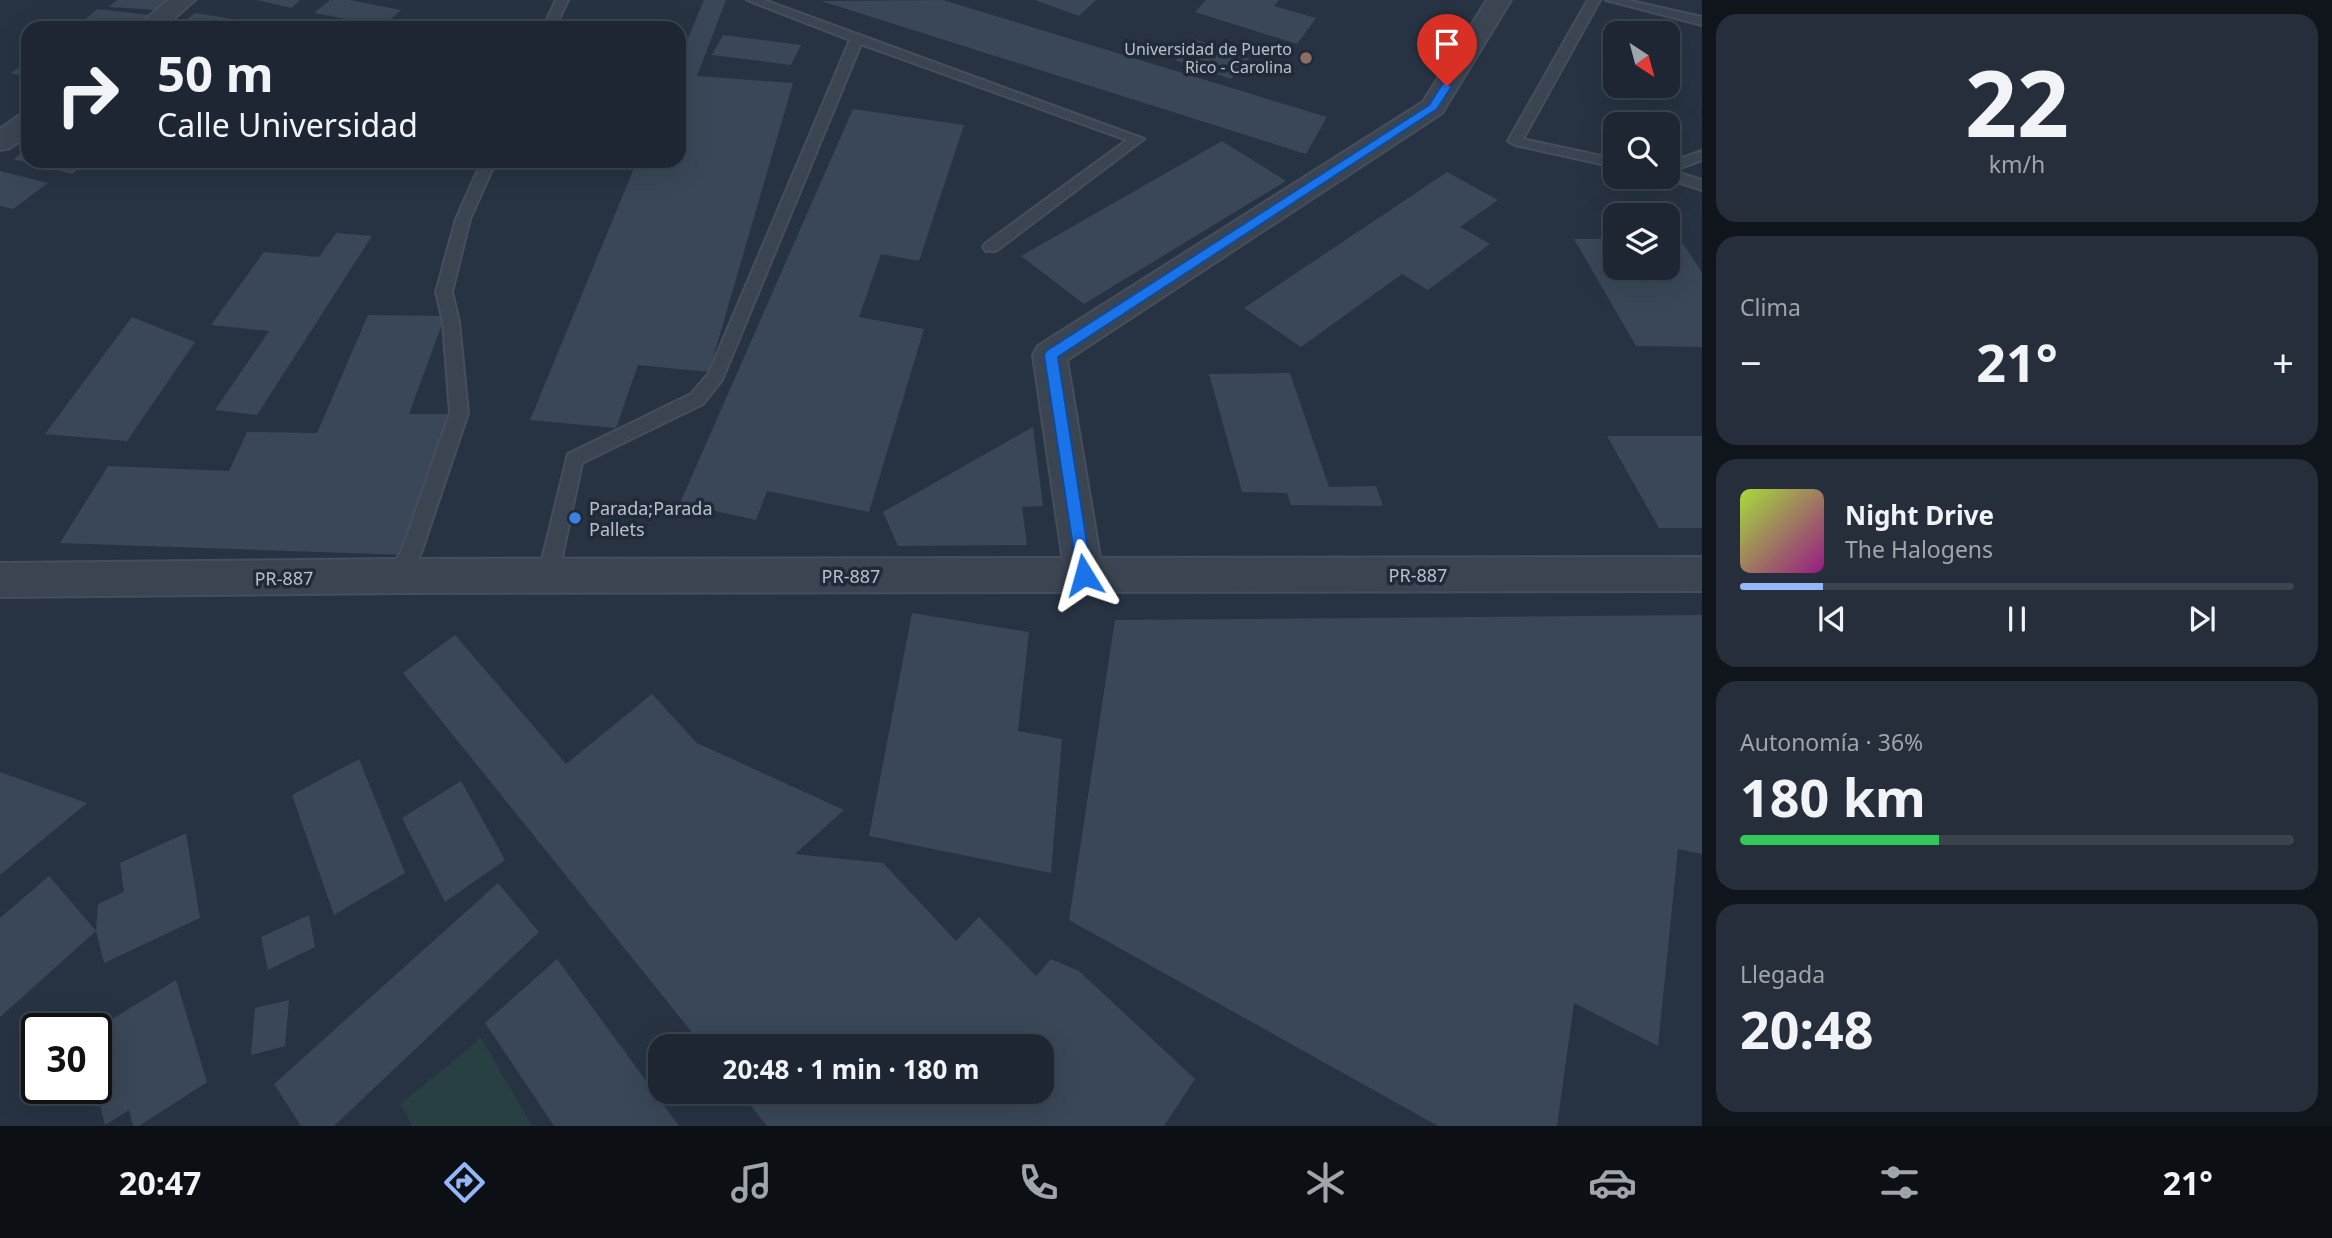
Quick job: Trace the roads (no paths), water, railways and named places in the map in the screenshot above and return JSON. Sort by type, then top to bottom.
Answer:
[{"type":"street","points":[[157,21],[183,0]]},
{"type":"street","points":[[1084,575],[1051,355],[1433,107],[1499,0]]},
{"type":"street","points":[[0,142],[21,127]]},
{"type":"street","name":"PR-887","points":[[0,580],[397,576],[1702,574]]},
{"type":"lane","points":[[552,21],[562,0]]},
{"type":"lane","points":[[753,0],[1137,139],[991,247]]},
{"type":"lane","points":[[1594,0],[1515,141],[1603,160]]},
{"type":"lane","points":[[1612,0],[1702,21]]},
{"type":"lane","points":[[548,576],[574,459],[697,400],[716,376],[857,37]]},
{"type":"lane","points":[[1680,163],[1702,155]]},
{"type":"lane","points":[[397,576],[411,553],[459,413],[451,323],[444,292],[463,219],[486,168]]},
{"type":"lane","points":[[1680,178],[1702,185]]},
{"type":"place","name":"Universidad de Puerto Rico - Carolina","points":[[1306,58]]},
{"type":"place","name":"Parada;Parada Pallets","points":[[575,518]]}]
